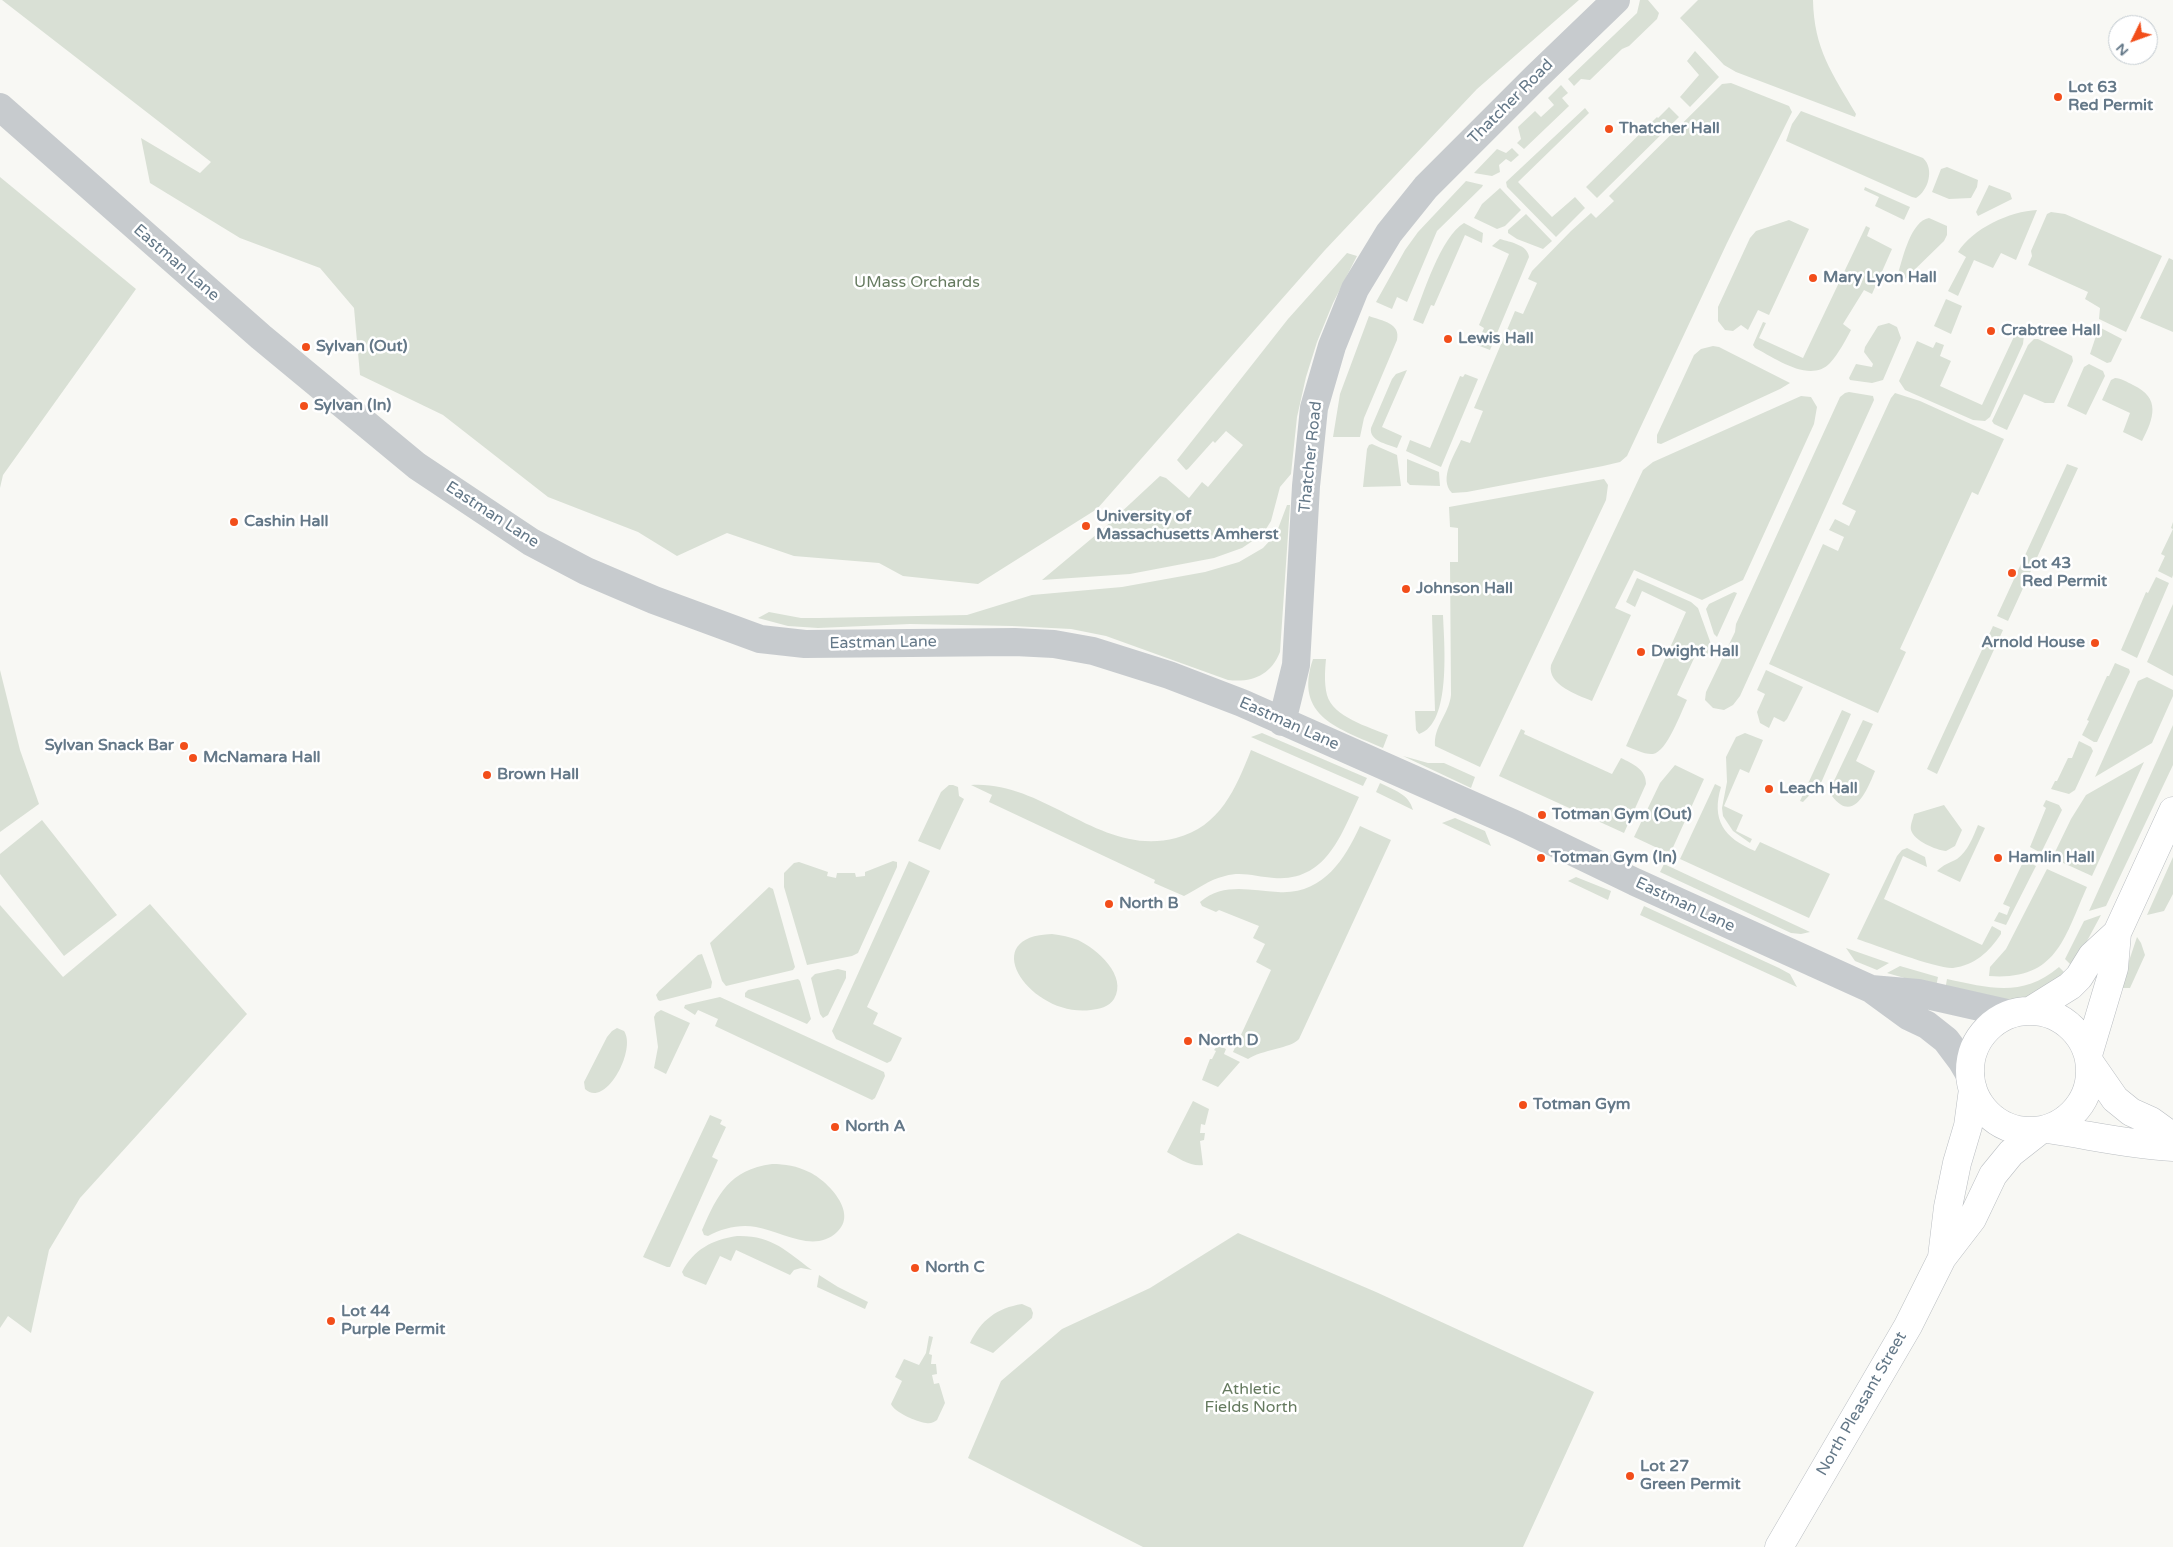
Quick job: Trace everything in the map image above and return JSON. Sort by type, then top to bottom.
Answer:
[{"type":"main road","points":[[2043,1130],[2072,1115],[2083,1100],[2090,1082],[2089,1059],[2114,968],[2117,933],[2173,811]]},
{"type":"main road","points":[[2117,933],[2092,956],[2079,977],[2070,986],[2021,1012],[1993,1024],[1980,1039],[1972,1057],[1972,1083],[1980,1103],[1990,1115],[2002,1124],[2016,1130],[2043,1130],[2100,1137],[2140,1146],[2173,1147]]},
{"type":"main road","points":[[2021,1012],[2042,1012],[2058,1018],[2072,1027],[2082,1040],[2089,1059],[2115,1099],[2130,1112],[2151,1122],[2173,1137]]},
{"type":"main road","name":"North Pleasant Street","points":[[1942,1258],[1948,1207],[1968,1126],[1972,1083]]},
{"type":"main road","name":"North Pleasant Street","points":[[1779,1547],[1908,1326],[1942,1258],[1972,1219],[1993,1175],[2010,1153],[2043,1130]]},
{"type":"street","name":"Thatcher Road","points":[[1282,722],[1296,665],[1306,486],[1314,408],[1332,346],[1355,289],[1389,234],[1426,187],[1616,0]]},
{"type":"street","name":"Eastman Lane","points":[[0,107],[261,337],[417,466],[531,542],[586,571],[654,600],[760,639],[805,644],[1015,642],[1054,644],[1128,660],[1242,703],[1516,825],[1871,989],[1908,1016],[1927,1025],[1946,1040],[1972,1083]]},
{"type":"street","name":"Eastman Lane","points":[[1871,989],[1918,993],[2021,1012]]},
{"type":"green space","name":"UMass Orchards","points":[[2,0],[1579,0],[1477,89],[1325,250],[1097,509],[978,584],[903,576],[879,563],[794,556],[727,533],[677,556],[638,532],[548,497],[443,415],[360,375],[354,308],[320,268],[240,238],[150,183],[141,138],[200,173],[211,162]]},
{"type":"green space","points":[[1640,0],[1648,0],[1659,13],[1657,19],[1590,80],[1581,79],[1574,86],[1568,79],[1637,13]]},
{"type":"green space","points":[[1698,0],[1813,0],[1814,17],[1821,47],[1832,73],[1856,114],[1855,117],[1736,72],[1724,65],[1680,18]]},
{"type":"green space","points":[[1695,51],[1719,77],[1690,107],[1680,97],[1699,75],[1687,61]]},
{"type":"green space","points":[[1731,83],[1789,106],[1792,112],[1727,243],[1627,456],[1620,462],[1603,466],[1467,492],[1452,493],[1447,481],[1449,466],[1461,440],[1470,443],[1483,411],[1474,408],[1515,311],[1523,314],[1537,283],[1528,279],[1532,271],[1591,213],[1596,218],[1614,201],[1609,196],[1722,84]]},
{"type":"green space","points":[[1561,85],[1568,93],[1562,98],[1569,106],[1524,149],[1517,143],[1521,139],[1518,127],[1535,111],[1541,117],[1554,105],[1548,98]]},
{"type":"green space","points":[[1669,107],[1679,117],[1597,198],[1586,187]]},
{"type":"green space","points":[[1585,108],[1589,113],[1518,182],[1552,217],[1575,197],[1585,208],[1556,237],[1507,187],[1506,182]]},
{"type":"green space","points":[[1801,111],[1923,158],[1929,168],[1927,185],[1924,190],[1916,198],[1912,197],[1786,141],[1792,124]]},
{"type":"green space","points":[[1512,148],[1519,155],[1511,162],[1506,159],[1499,165],[1500,172],[1492,176],[1474,173],[1497,149],[1506,153]]},
{"type":"green space","points":[[1947,167],[1978,180],[1977,187],[1971,198],[1949,199],[1932,192],[1941,169]]},
{"type":"green space","points":[[0,177],[136,289],[3,475],[0,488]]},
{"type":"green space","points":[[1466,181],[1483,185],[1437,231],[1407,302],[1397,297],[1392,309],[1376,302],[1405,250],[1418,232]]},
{"type":"green space","points":[[1989,185],[2010,193],[2012,199],[1978,216],[1976,212]]},
{"type":"green space","points":[[1865,187],[1910,207],[1904,220],[1875,206],[1879,197],[1864,190]]},
{"type":"green space","points":[[1500,188],[1521,210],[1505,226],[1497,229],[1474,218],[1482,204]]},
{"type":"green space","points":[[2037,210],[2016,260],[2001,253],[1993,268],[1974,260],[1958,296],[1948,291],[1966,257],[1958,252],[1972,236],[2004,218],[2026,211]]},
{"type":"green space","points":[[2051,212],[2065,214],[2162,256],[2126,332],[2099,319],[2100,308],[2085,299],[2088,292],[2028,265],[2032,256],[2031,251],[2047,214]]},
{"type":"green space","points":[[1526,214],[1552,241],[1543,249],[1517,239],[1508,233],[1508,230]]},
{"type":"green space","points":[[1929,218],[1947,226],[1947,235],[1944,241],[1904,280],[1900,281],[1898,274],[1909,241],[1917,226]]},
{"type":"green space","points":[[1789,220],[1809,229],[1769,315],[1758,310],[1748,330],[1741,325],[1733,331],[1725,330],[1718,321],[1718,307],[1750,238],[1756,231]]},
{"type":"green space","points":[[1464,223],[1483,233],[1482,243],[1465,235],[1434,306],[1431,305],[1423,324],[1413,320],[1440,253],[1456,230]]},
{"type":"green space","points":[[1866,226],[1870,228],[1867,236],[1892,249],[1872,294],[1864,290],[1843,324],[1851,330],[1830,363],[1822,369],[1813,371],[1803,370],[1782,363],[1755,348],[1753,345],[1763,322],[1766,323],[1759,338],[1803,358]]},
{"type":"green space","points":[[1500,239],[1522,247],[1529,257],[1490,350],[1477,345],[1484,328],[1479,325],[1509,254],[1492,246]]},
{"type":"green space","points":[[1347,253],[1357,256],[1333,303],[1317,342],[1306,377],[1297,417],[1291,474],[1280,487],[1271,521],[1266,529],[1242,548],[1214,558],[1130,574],[1042,580],[1103,529],[1160,476],[1166,478],[1189,498],[1202,482],[1208,487],[1243,445],[1226,431],[1215,443],[1213,441],[1188,469],[1186,470],[1177,460],[1288,319]]},
{"type":"green space","points":[[2169,258],[2173,260],[2173,332],[2140,318]]},
{"type":"green space","points":[[1946,299],[1962,306],[1951,334],[1934,326]]},
{"type":"green space","points":[[1369,316],[1385,321],[1393,326],[1396,330],[1397,340],[1364,418],[1360,437],[1333,437],[1340,394]]},
{"type":"green space","points":[[1889,323],[1897,327],[1901,338],[1883,380],[1872,383],[1850,380],[1849,378],[1856,364],[1872,367],[1873,364],[1864,352],[1865,347],[1878,326]]},
{"type":"green space","points":[[2099,327],[2122,339],[2111,362],[2107,363],[2090,354]]},
{"type":"green space","points":[[2018,328],[2024,335],[2023,344],[1990,417],[1985,421],[1973,420],[1905,390],[1899,381],[1917,341],[1933,348],[1936,342],[1944,345],[1940,356],[1951,361],[1940,386],[1982,405]]},
{"type":"green space","points":[[2034,339],[2038,339],[2072,356],[2073,361],[2054,403],[2045,403],[2024,394],[2007,430],[1994,424],[1992,421],[2028,345]]},
{"type":"green space","points":[[1713,346],[1719,347],[1790,383],[1661,444],[1657,443],[1657,435],[1694,355],[1701,349]]},
{"type":"green space","points":[[2089,364],[2103,371],[2105,376],[2086,415],[2067,406],[2084,367]]},
{"type":"green space","points":[[1407,370],[1382,427],[1402,436],[1397,448],[1376,439],[1371,432],[1371,428],[1392,379],[1396,374]]},
{"type":"green space","points":[[1465,374],[1478,379],[1441,467],[1406,451],[1410,440],[1430,448],[1460,376],[1463,377]]},
{"type":"green space","points":[[2115,378],[2124,380],[2142,390],[2151,402],[2152,417],[2142,441],[2123,432],[2130,413],[2102,400],[2111,380]]},
{"type":"green space","points":[[1849,392],[1873,396],[1874,400],[1740,696],[1733,705],[1724,710],[1713,708],[1705,700],[1706,692],[1735,632],[1736,624],[1840,397]]},
{"type":"green space","points":[[1895,393],[1920,401],[2004,439],[1978,495],[1972,492],[1900,649],[1906,652],[1878,713],[1769,664],[1823,544],[1838,551],[1844,537],[1829,530],[1835,519],[1849,526],[1856,511],[1842,504]]},
{"type":"green space","points":[[1801,396],[1811,397],[1817,407],[1814,424],[1743,580],[1702,600],[1634,570],[1615,608],[1631,615],[1592,701],[1559,684],[1551,672],[1551,665],[1643,470],[1653,462]]},
{"type":"green space","points":[[1372,444],[1397,455],[1401,486],[1363,487],[1367,449]]},
{"type":"green space","points":[[1407,459],[1439,472],[1440,486],[1410,485],[1407,482]]},
{"type":"green space","points":[[2067,464],[2078,468],[2008,621],[1997,616]]},
{"type":"green space","points":[[1604,479],[1608,485],[1606,500],[1480,767],[1435,746],[1436,733],[1450,702],[1451,695],[1450,562],[1458,562],[1458,528],[1450,527],[1449,507]]},
{"type":"green space","points":[[1287,505],[1290,505],[1280,652],[1266,672],[1253,679],[1228,680],[1106,636],[1071,629],[910,624],[818,628],[788,626],[758,618],[769,612],[801,618],[967,615],[1032,595],[1122,587],[1205,572],[1239,562],[1263,548],[1276,534]]},
{"type":"green space","points":[[2173,529],[2172,578],[2158,571],[2165,556],[2161,554]]},
{"type":"green space","points":[[2156,577],[2169,583],[2137,658],[2121,650],[2146,592],[2148,593]]},
{"type":"green space","points":[[1637,578],[1691,602],[1698,608],[1711,644],[1706,658],[1696,654],[1677,695],[1687,700],[1668,739],[1658,752],[1653,754],[1643,753],[1626,746],[1686,612],[1642,591],[1635,607],[1626,602]]},
{"type":"green space","points":[[1734,592],[1737,593],[1717,637],[1714,634],[1706,609],[1709,604]]},
{"type":"green space","points":[[2173,604],[2173,676],[2147,662]]},
{"type":"green space","points":[[1432,615],[1443,615],[1444,681],[1437,715],[1430,727],[1419,734],[1416,730],[1415,711],[1435,711]]},
{"type":"green space","points":[[1993,626],[2003,630],[1937,774],[1927,769]]},
{"type":"green space","points":[[1313,659],[1326,659],[1325,686],[1331,703],[1344,715],[1362,725],[1388,735],[1383,748],[1337,727],[1324,718],[1315,708],[1309,695],[1309,679]]},
{"type":"green space","points":[[2115,663],[2129,669],[2130,672],[2097,742],[2094,742],[2082,735],[2107,676],[2109,676]]},
{"type":"green space","points":[[0,670],[20,750],[39,804],[0,832]]},
{"type":"green space","points":[[1766,670],[1803,687],[1787,719],[1784,722],[1774,717],[1769,728],[1760,723],[1757,712],[1765,694],[1757,690]]},
{"type":"green space","points":[[2147,677],[2173,690],[2173,696],[2152,743],[2095,777],[2138,681]]},
{"type":"green space","points":[[1842,710],[1851,714],[1821,783],[1803,802],[1800,801]]},
{"type":"green space","points":[[1863,720],[1873,724],[1856,761],[1875,771],[1859,801],[1847,807],[1840,804],[1832,796],[1833,783]]},
{"type":"green space","points":[[2173,725],[2173,765],[2106,906],[2089,911]]},
{"type":"green space","points":[[1521,729],[1525,731],[1524,734],[1612,774],[1621,758],[1634,765],[1644,774],[1646,784],[1624,833],[1499,776]]},
{"type":"green space","points":[[1262,733],[1367,778],[1363,786],[1251,737]]},
{"type":"green space","points":[[1745,733],[1763,740],[1749,773],[1740,769],[1724,806],[1743,815],[1736,831],[1752,839],[1750,843],[1733,831],[1723,816],[1722,808],[1727,782],[1726,757],[1736,737]]},
{"type":"green space","points":[[2079,741],[2091,747],[2093,751],[2075,790],[2069,794],[2051,789],[2068,758],[2072,758]]},
{"type":"green space","points":[[1251,750],[1359,797],[1338,840],[1329,853],[1319,864],[1307,872],[1292,877],[1274,878],[1243,874],[1231,875],[1213,880],[1184,896],[1154,883],[1155,880],[989,802],[992,795],[971,785],[998,787],[1024,794],[1098,829],[1123,837],[1149,841],[1176,838],[1191,833],[1215,815],[1232,792]]},
{"type":"green space","points":[[1403,756],[1428,763],[1444,763],[1475,777],[1471,788]]},
{"type":"green space","points":[[2144,762],[2092,876],[2059,861],[2055,852],[2071,819],[2086,795]]},
{"type":"green space","points":[[1675,765],[1704,779],[1670,854],[1634,837],[1660,783]]},
{"type":"green space","points":[[1380,783],[1404,796],[1413,810],[1376,792]]},
{"type":"green space","points":[[1715,784],[1721,787],[1718,799],[1719,818],[1728,834],[1735,840],[1755,851],[1760,842],[1830,874],[1809,918],[1680,859]]},
{"type":"green space","points":[[949,785],[958,787],[959,796],[964,799],[940,850],[918,841],[941,792]]},
{"type":"green space","points":[[2046,800],[2059,805],[2062,810],[2041,853],[2030,847],[2046,808],[2043,806]]},
{"type":"green space","points":[[1944,805],[1962,830],[1955,846],[1946,851],[1931,847],[1916,838],[1911,830],[1914,814]]},
{"type":"green space","points":[[1455,818],[1485,831],[1491,846],[1442,823]]},
{"type":"green space","points":[[42,820],[117,915],[64,956],[0,874],[0,854]]},
{"type":"green space","points":[[1978,825],[1985,828],[1960,882],[1937,871],[1957,859],[1964,852],[1970,844]]},
{"type":"green space","points":[[1360,826],[1391,840],[1299,1039],[1290,1045],[1260,1053],[1248,1059],[1233,1052],[1271,970],[1256,962],[1265,944],[1253,938],[1259,926],[1219,910],[1216,912],[1202,906],[1200,902],[1209,896],[1228,890],[1248,889],[1278,892],[1307,888],[1319,882],[1339,863]]},
{"type":"green space","points":[[1907,848],[1925,857],[1927,867],[1903,856],[1884,899],[1982,945],[1992,926],[2001,931],[2001,934],[1992,946],[1975,961],[1953,968],[1945,967],[1920,961],[1857,939],[1897,856],[1902,850]]},
{"type":"green space","points":[[2173,857],[2173,894],[2164,911],[2147,915]]},
{"type":"green space","points":[[2024,860],[2036,866],[2006,925],[1994,921],[1999,912],[2007,915],[2010,907],[2003,904]]},
{"type":"green space","points":[[893,861],[897,862],[897,867],[858,953],[852,956],[807,965],[784,887],[784,873],[794,863],[799,862],[828,872],[827,876],[836,878],[837,873],[855,873],[856,877],[865,876],[865,872]]},
{"type":"green space","points":[[909,861],[930,871],[867,1007],[878,1013],[873,1024],[902,1038],[891,1061],[887,1063],[836,1039],[832,1031]]},
{"type":"green space","points":[[1664,864],[1810,932],[1801,934],[1791,933],[1660,872]]},
{"type":"green space","points":[[2047,869],[2087,887],[2064,939],[2044,963],[2030,971],[2012,976],[1989,976],[1990,967],[2006,949]]},
{"type":"green space","points":[[1576,877],[1611,891],[1608,900],[1568,881]]},
{"type":"green space","points":[[769,887],[773,889],[795,967],[793,970],[726,986],[722,981],[710,943]]},
{"type":"green space","points":[[150,904],[247,1014],[80,1198],[49,1250],[31,1333],[8,1316],[0,1328],[0,905],[63,977]]},
{"type":"green space","points":[[1644,906],[1779,968],[1790,974],[1797,987],[1640,915]]},
{"type":"green space","points":[[2101,915],[2073,967],[2065,959],[2084,921]]},
{"type":"green space","points":[[1052,934],[1065,936],[1086,944],[1108,964],[1117,981],[1117,990],[1114,999],[1107,1006],[1091,1010],[1069,1009],[1049,1002],[1032,990],[1020,976],[1014,961],[1017,948],[1029,938]]},
{"type":"green space","points":[[2137,937],[2145,955],[2130,988],[2120,988]]},
{"type":"green space","points":[[1846,948],[1889,963],[1877,970],[1855,961]]},
{"type":"green space","points":[[702,954],[712,982],[711,988],[658,1000],[656,995],[659,991],[698,955]]},
{"type":"green space","points":[[1900,966],[1938,977],[1936,987],[1887,973]]},
{"type":"green space","points":[[2059,967],[2067,975],[2030,997],[1999,1000],[1945,990],[1947,979],[1992,987],[2019,987],[2045,977]]},
{"type":"green space","points":[[838,969],[846,971],[846,978],[828,1015],[823,1018],[820,1014],[811,978],[815,974]]},
{"type":"green space","points":[[798,979],[811,1019],[807,1024],[745,997],[745,993],[748,990]]},
{"type":"green space","points":[[720,997],[884,1072],[885,1076],[875,1098],[872,1100],[715,1026],[718,1019],[698,1010],[695,1015],[684,1008],[685,1005]]},
{"type":"green space","points":[[661,1010],[690,1023],[666,1074],[654,1068],[658,1047],[654,1017]]},
{"type":"green space","points":[[617,1028],[624,1031],[627,1040],[623,1063],[610,1084],[601,1091],[593,1093],[585,1089],[584,1082],[607,1037]]},
{"type":"green space","points":[[1218,1045],[1226,1049],[1224,1054],[1240,1062],[1218,1087],[1202,1080],[1210,1059],[1212,1059],[1216,1051],[1214,1050]]},
{"type":"green space","points":[[1193,1101],[1209,1109],[1205,1125],[1201,1124],[1200,1133],[1205,1133],[1204,1140],[1200,1141],[1203,1165],[1189,1163],[1167,1152]]},
{"type":"green space","points":[[710,1115],[722,1120],[720,1124],[726,1127],[712,1157],[718,1160],[670,1267],[667,1267],[643,1257]]},
{"type":"green space","points":[[772,1164],[782,1164],[804,1170],[816,1176],[832,1189],[843,1207],[843,1224],[837,1232],[828,1238],[818,1241],[797,1239],[750,1226],[732,1227],[708,1236],[704,1235],[702,1230],[708,1217],[727,1186],[745,1172]]},
{"type":"green space","name":"Athletic Fields North","points":[[1238,1233],[1376,1292],[1594,1392],[1523,1547],[1143,1547],[968,1458],[1001,1381],[1062,1329],[1150,1288]]},
{"type":"green space","points":[[737,1236],[749,1236],[769,1241],[812,1270],[801,1268],[794,1270],[790,1275],[736,1250],[731,1261],[720,1256],[706,1285],[684,1276],[682,1272],[692,1257],[698,1252],[712,1243]]},
{"type":"green space","points":[[819,1275],[868,1302],[865,1309],[817,1287]]},
{"type":"green space","points":[[1022,1304],[1031,1308],[1032,1318],[993,1353],[970,1343],[979,1328],[991,1316],[997,1312]]},
{"type":"green space","points":[[929,1336],[933,1337],[929,1354],[932,1355],[931,1364],[936,1364],[937,1374],[932,1375],[934,1384],[939,1383],[945,1403],[937,1420],[932,1423],[917,1421],[906,1416],[896,1410],[891,1404],[902,1381],[895,1377],[904,1359],[919,1365],[926,1353]]},
{"type":"place","name":"Lot 63 Red Permit","points":[[2058,97]]},
{"type":"place","name":"Thatcher Hall","points":[[1609,129]]},
{"type":"place","name":"Mary Lyon Hall","points":[[1813,278]]},
{"type":"place","name":"Crabtree Hall","points":[[1991,331]]},
{"type":"place","name":"Lewis Hall","points":[[1448,339]]},
{"type":"place","name":"Sylvan (Out)","points":[[306,347]]},
{"type":"place","name":"Sylvan (In)","points":[[304,406]]},
{"type":"place","name":"Cashin Hall","points":[[234,522]]},
{"type":"place","name":"University of Massachusetts Amherst","points":[[1086,526]]},
{"type":"place","name":"Lot 43 Red Permit","points":[[2012,573]]},
{"type":"place","name":"Johnson Hall","points":[[1406,589]]},
{"type":"place","name":"Arnold House","points":[[2095,643]]},
{"type":"place","name":"Dwight Hall","points":[[1641,652]]},
{"type":"place","name":"Sylvan Snack Bar","points":[[184,746]]},
{"type":"place","name":"McNamara Hall","points":[[193,758]]},
{"type":"place","name":"Brown Hall","points":[[487,775]]},
{"type":"place","name":"Leach Hall","points":[[1769,789]]},
{"type":"place","name":"Totman Gym (Out)","points":[[1542,815]]},
{"type":"place","name":"Totman Gym (In)","points":[[1541,858]]},
{"type":"place","name":"Hamlin Hall","points":[[1998,858]]},
{"type":"place","name":"North B","points":[[1109,904]]},
{"type":"place","name":"North D","points":[[1188,1041]]},
{"type":"place","name":"Totman Gym","points":[[1523,1105]]},
{"type":"place","name":"North A","points":[[835,1127]]},
{"type":"place","name":"North C","points":[[915,1268]]},
{"type":"place","name":"Lot 44 Purple Permit","points":[[331,1321]]},
{"type":"place","name":"Lot 27 Green Permit","points":[[1630,1476]]}]
